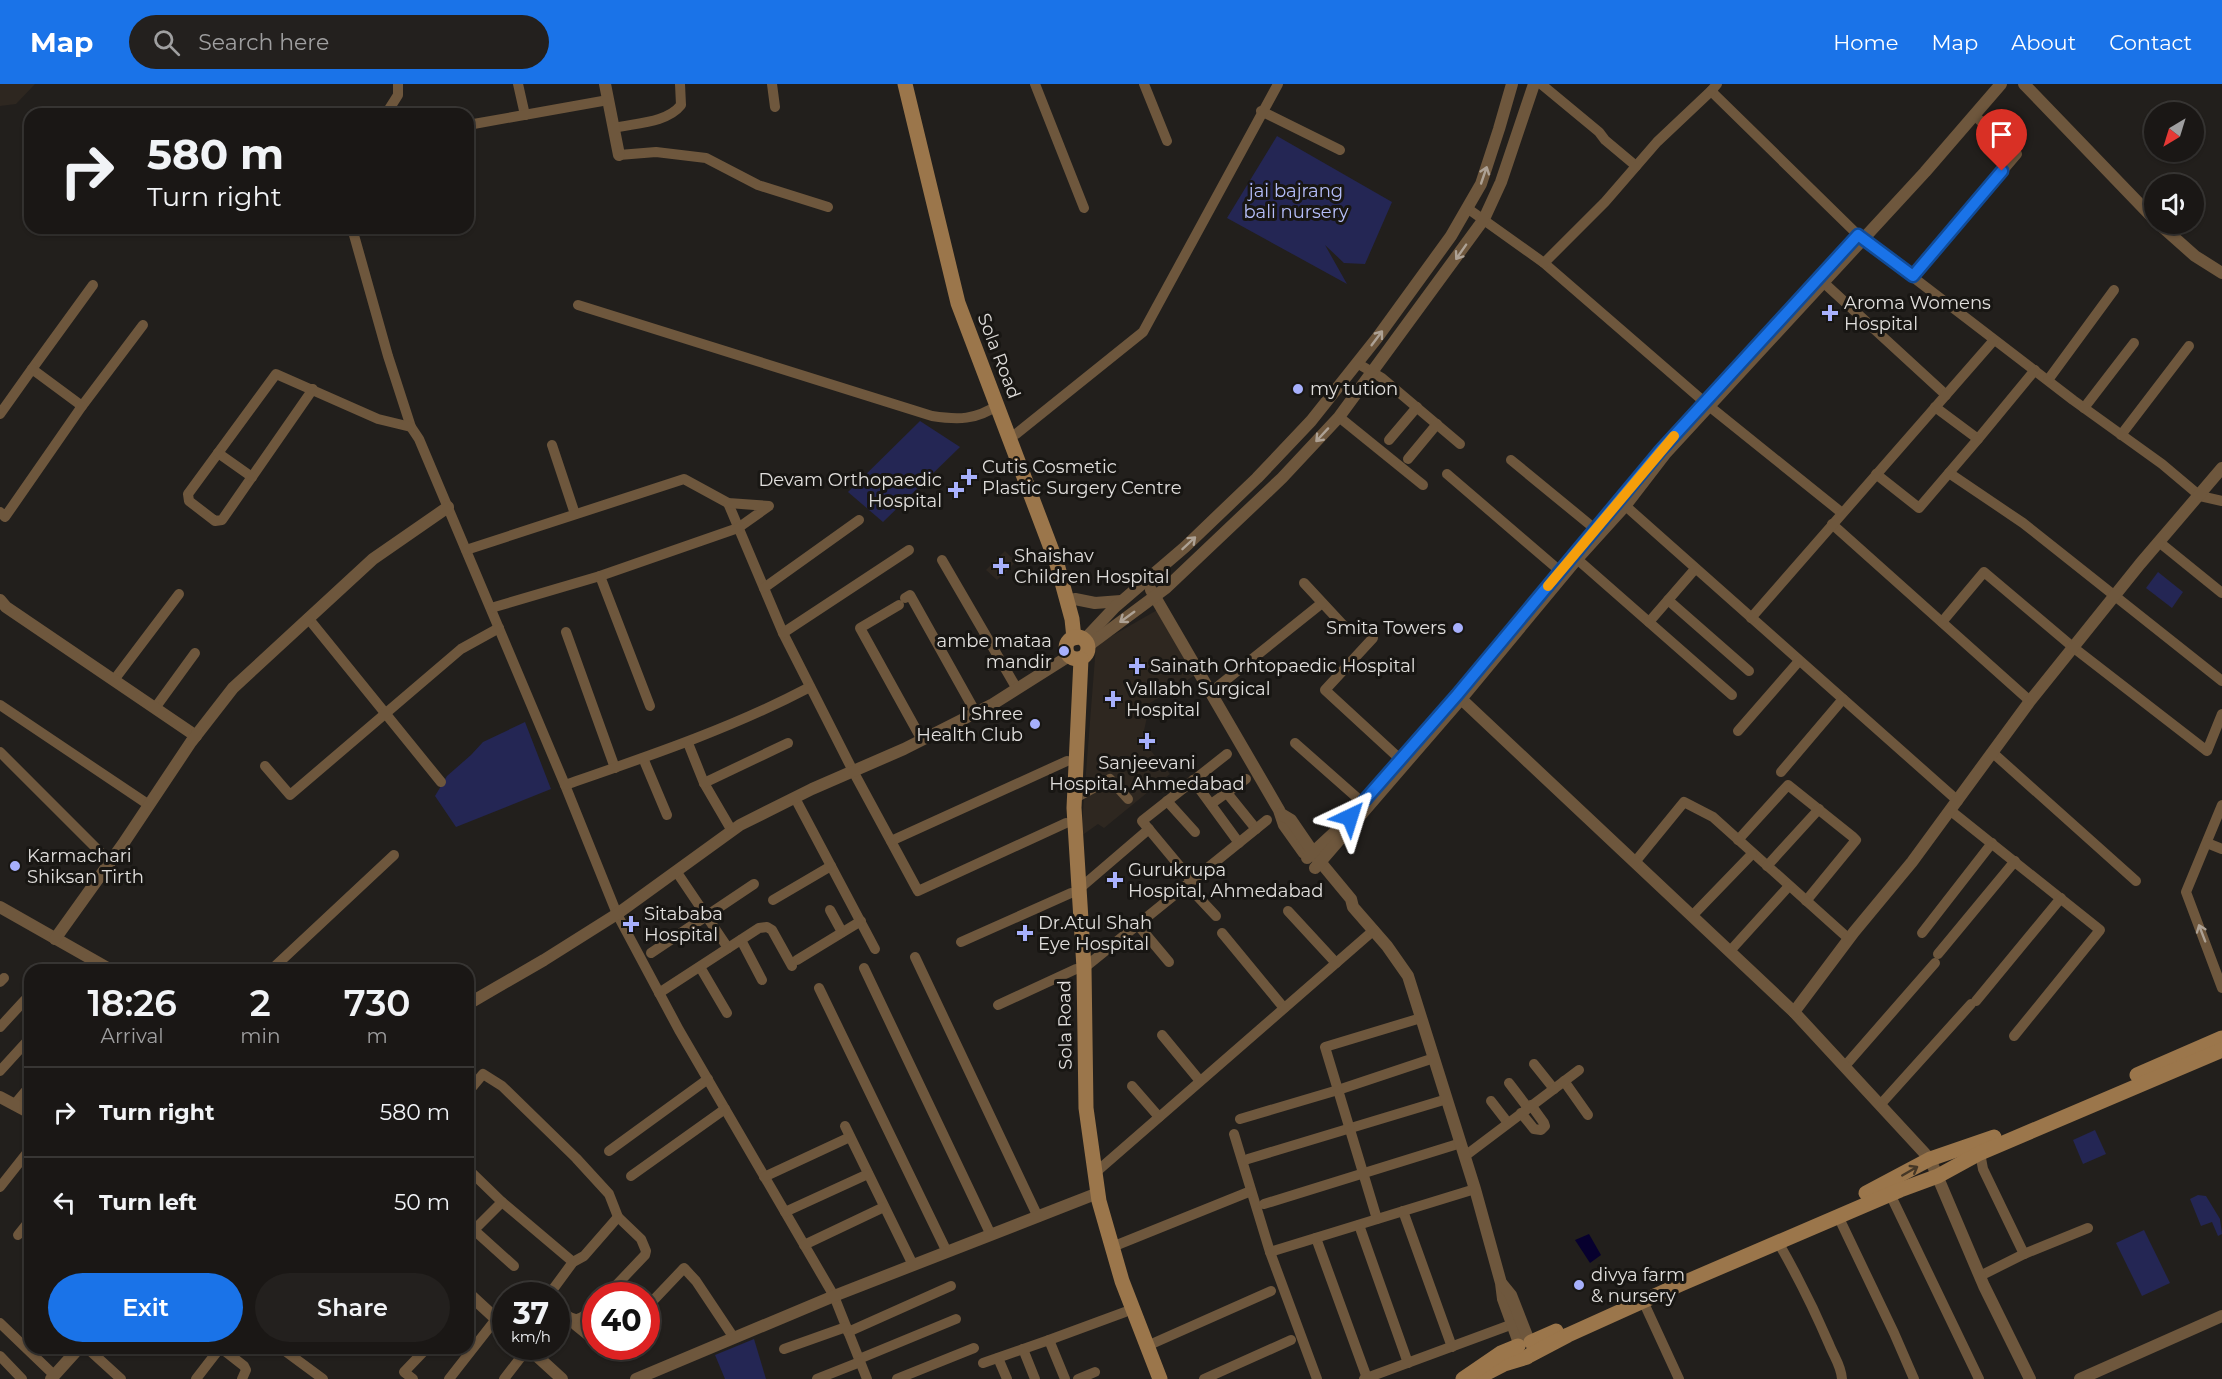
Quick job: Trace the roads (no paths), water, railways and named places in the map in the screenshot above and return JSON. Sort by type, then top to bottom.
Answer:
[{"type":"main road","name":"Sola Road","points":[[906,84],[958,303],[1057,564],[1072,619],[1078,648],[1070,694],[1065,795],[1066,823],[1075,891]]},
{"type":"main road","name":"Sola Road","points":[[913,84],[969,309],[1064,562],[1079,616],[1075,891],[1086,1108],[1095,1173],[1094,1195],[1122,1281],[1160,1379]]},
{"type":"main road","name":"Sola Road","points":[[1080,969],[1080,1114],[1101,1241],[1151,1379]]},
{"type":"main road","points":[[1477,1379],[1504,1364],[1526,1347],[1884,1185],[1930,1159],[1996,1136],[2222,1038]]},
{"type":"main road","points":[[1463,1379],[1501,1353],[1568,1335],[1838,1216],[1938,1176],[1980,1153],[2222,1050]]},
{"type":"street","points":[[390,108],[398,95],[398,84]]},
{"type":"street","points":[[518,84],[525,115]]},
{"type":"street","points":[[605,84],[619,155],[656,152],[706,158],[758,185],[828,207]]},
{"type":"street","points":[[614,128],[667,117],[677,111],[681,105],[680,84]]},
{"type":"street","points":[[772,84],[775,107]]},
{"type":"street","points":[[1035,84],[1084,208]]},
{"type":"street","points":[[1144,84],[1167,141]]},
{"type":"street","points":[[1016,434],[1143,332],[1261,111],[1278,84]]},
{"type":"street","points":[[1078,648],[1122,601],[1257,478],[1311,421],[1357,363],[1451,236],[1467,208],[1480,184],[1500,129],[1512,84]]},
{"type":"street","points":[[474,1001],[617,914],[732,831],[795,798],[976,713],[1017,689],[1155,596],[1213,545],[1282,478],[1339,417],[1484,219],[1501,182],[1534,84]]},
{"type":"street","points":[[1541,84],[1636,166]]},
{"type":"street","points":[[1708,404],[1921,169],[1994,84]]},
{"type":"street","points":[[1318,865],[1577,559],[1623,503],[1661,450],[1708,404],[1823,282],[1860,237],[1925,172],[2001,84]]},
{"type":"street","points":[[2024,84],[2144,209]]},
{"type":"street","points":[[2034,84],[2144,200]]},
{"type":"street","points":[[1544,263],[1580,229],[1657,142],[1714,88],[1860,237],[2084,408],[2162,464],[2200,496],[2222,501]]},
{"type":"street","points":[[474,124],[608,100]]},
{"type":"street","points":[[1261,111],[1340,150]]},
{"type":"street","points":[[1913,276],[2017,153],[1974,115]]},
{"type":"street","points":[[1467,208],[1544,263],[1708,404],[1842,513]]},
{"type":"street","points":[[354,234],[388,356],[411,427],[419,439],[491,608],[617,914],[659,993],[834,1296],[867,1379]]},
{"type":"street","points":[[2170,234],[2195,256],[2222,273]]},
{"type":"street","points":[[2179,234],[2199,251],[2222,265]]},
{"type":"street","points":[[1823,282],[1946,394]]},
{"type":"street","points":[[0,414],[93,285]]},
{"type":"street","points":[[2048,380],[2114,290]]},
{"type":"street","points":[[578,304],[933,416],[967,419],[987,412],[998,405]]},
{"type":"street","points":[[0,512],[5,517],[82,406],[143,325]]},
{"type":"street","points":[[1751,618],[1994,340]]},
{"type":"street","points":[[2084,408],[2134,342]]},
{"type":"street","points":[[2121,435],[2189,346]]},
{"type":"street","points":[[1357,363],[1382,378],[1460,444]]},
{"type":"street","points":[[32,369],[82,406]]},
{"type":"street","points":[[1876,474],[1919,508],[2035,370]]},
{"type":"street","points":[[313,389],[222,520],[215,521],[189,501],[189,494],[276,374],[313,389],[378,419],[411,427]]},
{"type":"street","points":[[1389,440],[1417,407]]},
{"type":"street","points":[[1935,407],[1978,439]]},
{"type":"street","points":[[1339,417],[1423,485]]},
{"type":"street","points":[[1408,459],[1437,424]]},
{"type":"street","points":[[552,445],[575,514]]},
{"type":"street","points":[[218,453],[252,477]]},
{"type":"street","points":[[1511,460],[1595,530]]},
{"type":"street","points":[[1794,1012],[1954,806],[2030,701],[2222,468]]},
{"type":"street","points":[[1948,473],[2023,523],[2222,681]]},
{"type":"street","points":[[1447,474],[1560,571]]},
{"type":"street","points":[[466,550],[684,479],[728,503],[769,506],[738,528],[600,576],[491,608]]},
{"type":"street","points":[[728,503],[783,633],[853,771],[918,891],[1066,823]]},
{"type":"street","points":[[1310,855],[1363,803],[1459,697],[1560,571],[1595,530],[1623,503]]},
{"type":"street","points":[[1623,503],[1843,699],[1992,843],[2100,930],[2014,1036]]},
{"type":"street","points":[[55,939],[196,736],[233,688],[373,559],[448,507]]},
{"type":"street","points":[[764,588],[859,520]]},
{"type":"street","points":[[1832,524],[2030,701]]},
{"type":"street","points":[[2159,543],[2222,593]]},
{"type":"street","points":[[783,633],[909,550]]},
{"type":"street","points":[[1577,559],[1732,695]]},
{"type":"street","points":[[942,561],[1017,689]]},
{"type":"street","points":[[1649,622],[1695,569]]},
{"type":"street","points":[[1942,622],[1984,572],[2074,648],[2207,751],[2222,714]]},
{"type":"street","points":[[600,576],[650,706]]},
{"type":"street","points":[[1145,582],[1281,814],[1284,825],[1350,899],[1353,907],[1374,930],[1408,976],[1475,1189],[1501,1283],[1503,1299],[1526,1347]]},
{"type":"street","points":[[1304,583],[1343,625]]},
{"type":"street","points":[[114,680],[179,594]]},
{"type":"street","points":[[922,740],[860,628],[910,595],[976,713]]},
{"type":"street","points":[[1075,599],[1095,603],[1122,601]]},
{"type":"street","points":[[0,600],[6,607],[196,736]]},
{"type":"street","points":[[1668,600],[1749,671]]},
{"type":"street","points":[[1211,692],[1322,603]]},
{"type":"street","points":[[308,618],[441,782]]},
{"type":"street","points":[[266,766],[290,795],[461,649],[499,627]]},
{"type":"street","points":[[566,632],[615,768]]},
{"type":"street","points":[[1373,638],[1325,690],[1401,760]]},
{"type":"street","points":[[155,708],[195,653]]},
{"type":"street","points":[[1738,731],[1798,661]]},
{"type":"street","points":[[565,784],[688,743],[781,703],[810,687]]},
{"type":"street","points":[[1459,697],[1794,1012],[1930,1159],[1980,1276],[2030,1379]]},
{"type":"street","points":[[1781,772],[1843,699]]},
{"type":"street","points":[[0,705],[149,805]]},
{"type":"street","points":[[688,743],[704,783],[732,831]]},
{"type":"street","points":[[704,783],[788,743]]},
{"type":"street","points":[[1295,743],[1363,803]]},
{"type":"street","points":[[0,752],[110,861]]},
{"type":"street","points":[[1992,753],[2136,881]]},
{"type":"street","points":[[1215,916],[1142,820],[1227,754]]},
{"type":"street","points":[[643,758],[667,815]]},
{"type":"street","points":[[891,841],[1067,761]]},
{"type":"street","points":[[1075,798],[1110,779],[1128,799]]},
{"type":"street","points":[[1211,804],[1246,779]]},
{"type":"street","points":[[1193,780],[1239,843]]},
{"type":"street","points":[[1738,840],[1788,785],[1856,840],[1806,900]]},
{"type":"street","points":[[1227,793],[1256,829]]},
{"type":"street","points":[[795,798],[875,949]]},
{"type":"street","points":[[1167,801],[1195,832]]},
{"type":"street","points":[[1635,862],[1684,802],[1713,817],[1849,939]]},
{"type":"street","points":[[2222,805],[2186,892],[2218,963],[2222,988]]},
{"type":"street","points":[[1767,866],[1819,809]]},
{"type":"street","points":[[998,1005],[1080,969],[1267,820]]},
{"type":"street","points":[[962,942],[1075,891],[1149,829]]},
{"type":"street","points":[[1922,933],[1992,843]]},
{"type":"street","points":[[2206,843],[2222,849]]},
{"type":"street","points":[[1692,916],[1752,854]]},
{"type":"street","points":[[277,964],[394,855]]},
{"type":"street","points":[[1845,1066],[2015,861]]},
{"type":"street","points":[[773,900],[831,866]]},
{"type":"street","points":[[676,871],[728,948]]},
{"type":"street","points":[[651,953],[754,884]]},
{"type":"street","points":[[1730,951],[1789,886]]},
{"type":"street","points":[[1880,1105],[1973,1003],[2061,898]]},
{"type":"street","points":[[0,907],[100,964]]},
{"type":"street","points":[[831,910],[842,932]]},
{"type":"street","points":[[1288,910],[1336,963]]},
{"type":"street","points":[[659,993],[759,928],[767,927],[772,930],[794,963],[861,921]]},
{"type":"street","points":[[1138,925],[1169,962]]},
{"type":"street","points":[[1095,1173],[1374,930]]},
{"type":"street","points":[[1222,933],[1284,1008]]},
{"type":"street","points":[[741,940],[762,980]]},
{"type":"street","points":[[915,957],[1038,1217]]},
{"type":"street","points":[[700,967],[727,1013]]},
{"type":"street","points":[[864,968],[991,1235]]},
{"type":"street","points":[[819,988],[947,1252]]},
{"type":"street","points":[[0,1027],[24,1001]]},
{"type":"street","points":[[1377,1219],[1325,1047],[1421,1018]]},
{"type":"street","points":[[1162,1035],[1200,1081]]},
{"type":"street","points":[[0,1071],[24,1045]]},
{"type":"street","points":[[1240,1119],[1434,1058]]},
{"type":"street","points":[[1534,1064],[1554,1089]]},
{"type":"street","points":[[1264,1204],[1363,1174],[1463,1149],[1508,1123],[1579,1070]]},
{"type":"street","points":[[474,1085],[483,1074],[502,1086],[576,1158],[609,1194],[618,1217],[641,1239],[646,1251],[642,1259],[620,1282]]},
{"type":"street","points":[[609,1151],[708,1079]]},
{"type":"street","points":[[1564,1081],[1588,1115]]},
{"type":"street","points":[[1509,1083],[1527,1109]]},
{"type":"street","points":[[1132,1086],[1159,1117]]},
{"type":"street","points":[[14,1105],[24,1093]]},
{"type":"street","points":[[0,1097],[24,1110]]},
{"type":"street","points":[[1248,1159],[1447,1099]]},
{"type":"street","points":[[1491,1101],[1508,1123]]},
{"type":"street","points":[[631,1176],[725,1109]]},
{"type":"street","points":[[845,1126],[913,1265]]},
{"type":"street","points":[[1234,1134],[1270,1252],[1317,1379]]},
{"type":"street","points":[[764,1177],[850,1137]]},
{"type":"street","points":[[1980,1153],[1983,1169],[2024,1254]]},
{"type":"street","points":[[0,1187],[24,1157]]},
{"type":"street","points":[[785,1212],[868,1174]]},
{"type":"street","points":[[474,1175],[502,1202],[573,1262]]},
{"type":"street","points":[[1270,1252],[1475,1189]]},
{"type":"street","points":[[1112,1247],[1251,1191]]},
{"type":"street","points":[[1890,1194],[1979,1379]]},
{"type":"street","points":[[636,1379],[834,1296],[1094,1195]]},
{"type":"street","points":[[474,1225],[502,1202]]},
{"type":"street","points":[[804,1245],[884,1207]]},
{"type":"street","points":[[1402,1211],[1452,1347]]},
{"type":"street","points":[[1838,1216],[1914,1379]]},
{"type":"street","points":[[558,1282],[573,1262],[584,1256],[618,1217]]},
{"type":"street","points":[[1359,1225],[1408,1363]]},
{"type":"street","points":[[18,1235],[24,1228]]},
{"type":"street","points":[[1980,1276],[2024,1254],[2088,1228]]},
{"type":"street","points":[[474,1230],[514,1266]]},
{"type":"street","points":[[1316,1238],[1366,1378],[1513,1324]]},
{"type":"street","points":[[1778,1242],[1808,1294],[1834,1356],[1841,1366],[1842,1379]]},
{"type":"street","points":[[660,1293],[684,1268],[696,1281],[734,1338]]},
{"type":"street","points":[[1501,1283],[1511,1295],[1526,1347]]},
{"type":"street","points":[[784,1349],[847,1329],[951,1286]]},
{"type":"street","points":[[1147,1346],[1271,1291]]},
{"type":"street","points":[[1643,1301],[1679,1379]]},
{"type":"street","points":[[474,1302],[492,1316]]},
{"type":"street","points":[[983,1363],[1125,1312]]},
{"type":"street","points":[[2080,1379],[2222,1316]]},
{"type":"street","points":[[570,1318],[582,1319]]},
{"type":"street","points":[[576,1320],[575,1325],[582,1331]]},
{"type":"street","points":[[817,1379],[956,1320]]},
{"type":"street","points":[[0,1323],[24,1348]]},
{"type":"street","points":[[474,1347],[492,1324]]},
{"type":"street","points":[[1049,1340],[1065,1379]]},
{"type":"street","points":[[1204,1379],[1291,1340]]},
{"type":"street","points":[[897,1379],[974,1348]]},
{"type":"street","points":[[1023,1349],[1035,1379]]},
{"type":"street","points":[[30,1354],[52,1377],[73,1354]]},
{"type":"street","points":[[94,1354],[121,1379]]},
{"type":"street","points":[[196,1379],[216,1354]]},
{"type":"street","points":[[229,1354],[244,1366],[246,1370],[242,1379]]},
{"type":"street","points":[[290,1354],[323,1379]]},
{"type":"street","points":[[413,1379],[404,1372],[420,1354]]},
{"type":"street","points":[[449,1379],[469,1354]]},
{"type":"street","points":[[0,1356],[22,1379]]},
{"type":"street","points":[[998,1358],[1007,1379]]},
{"type":"street","points":[[504,1379],[519,1360]]},
{"type":"street","points":[[541,1360],[562,1379]]},
{"type":"street","points":[[1078,1379],[1095,1372]]},
{"type":"place","name":"Aroma Womens Hospital","points":[[1830,313]]},
{"type":"place","name":"my tution","points":[[1298,389]]},
{"type":"place","name":"Cutis Cosmetic Plastic Surgery Centre","points":[[969,477]]},
{"type":"place","name":"Devam Orthopaedic Hospital","points":[[956,490]]},
{"type":"place","name":"Shaishav Children Hospital","points":[[1001,566]]},
{"type":"place","name":"Smita Towers","points":[[1458,628]]},
{"type":"place","name":"ambe mataa mandir","points":[[1064,651]]},
{"type":"place","name":"Sainath Orhtopaedic Hospital","points":[[1137,666]]},
{"type":"place","name":"Vallabh Surgical Hospital","points":[[1113,699]]},
{"type":"place","name":"I Shree Health Club","points":[[1035,724]]},
{"type":"place","name":"Sanjeevani Hospital, Ahmedabad","points":[[1147,741]]},
{"type":"place","name":"Karmachari Shiksan Tirth","points":[[15,866]]},
{"type":"place","name":"Gurukrupa Hospital, Ahmedabad","points":[[1115,880]]},
{"type":"place","name":"Sitababa Hospital","points":[[631,924]]},
{"type":"place","name":"Dr.Atul Shah Eye Hospital","points":[[1025,933]]},
{"type":"place","name":"divya farm & nursery","points":[[1579,1285]]},
{"type":"park label","name":"jai bajrang bali nursery","points":[[1296,201]]}]
